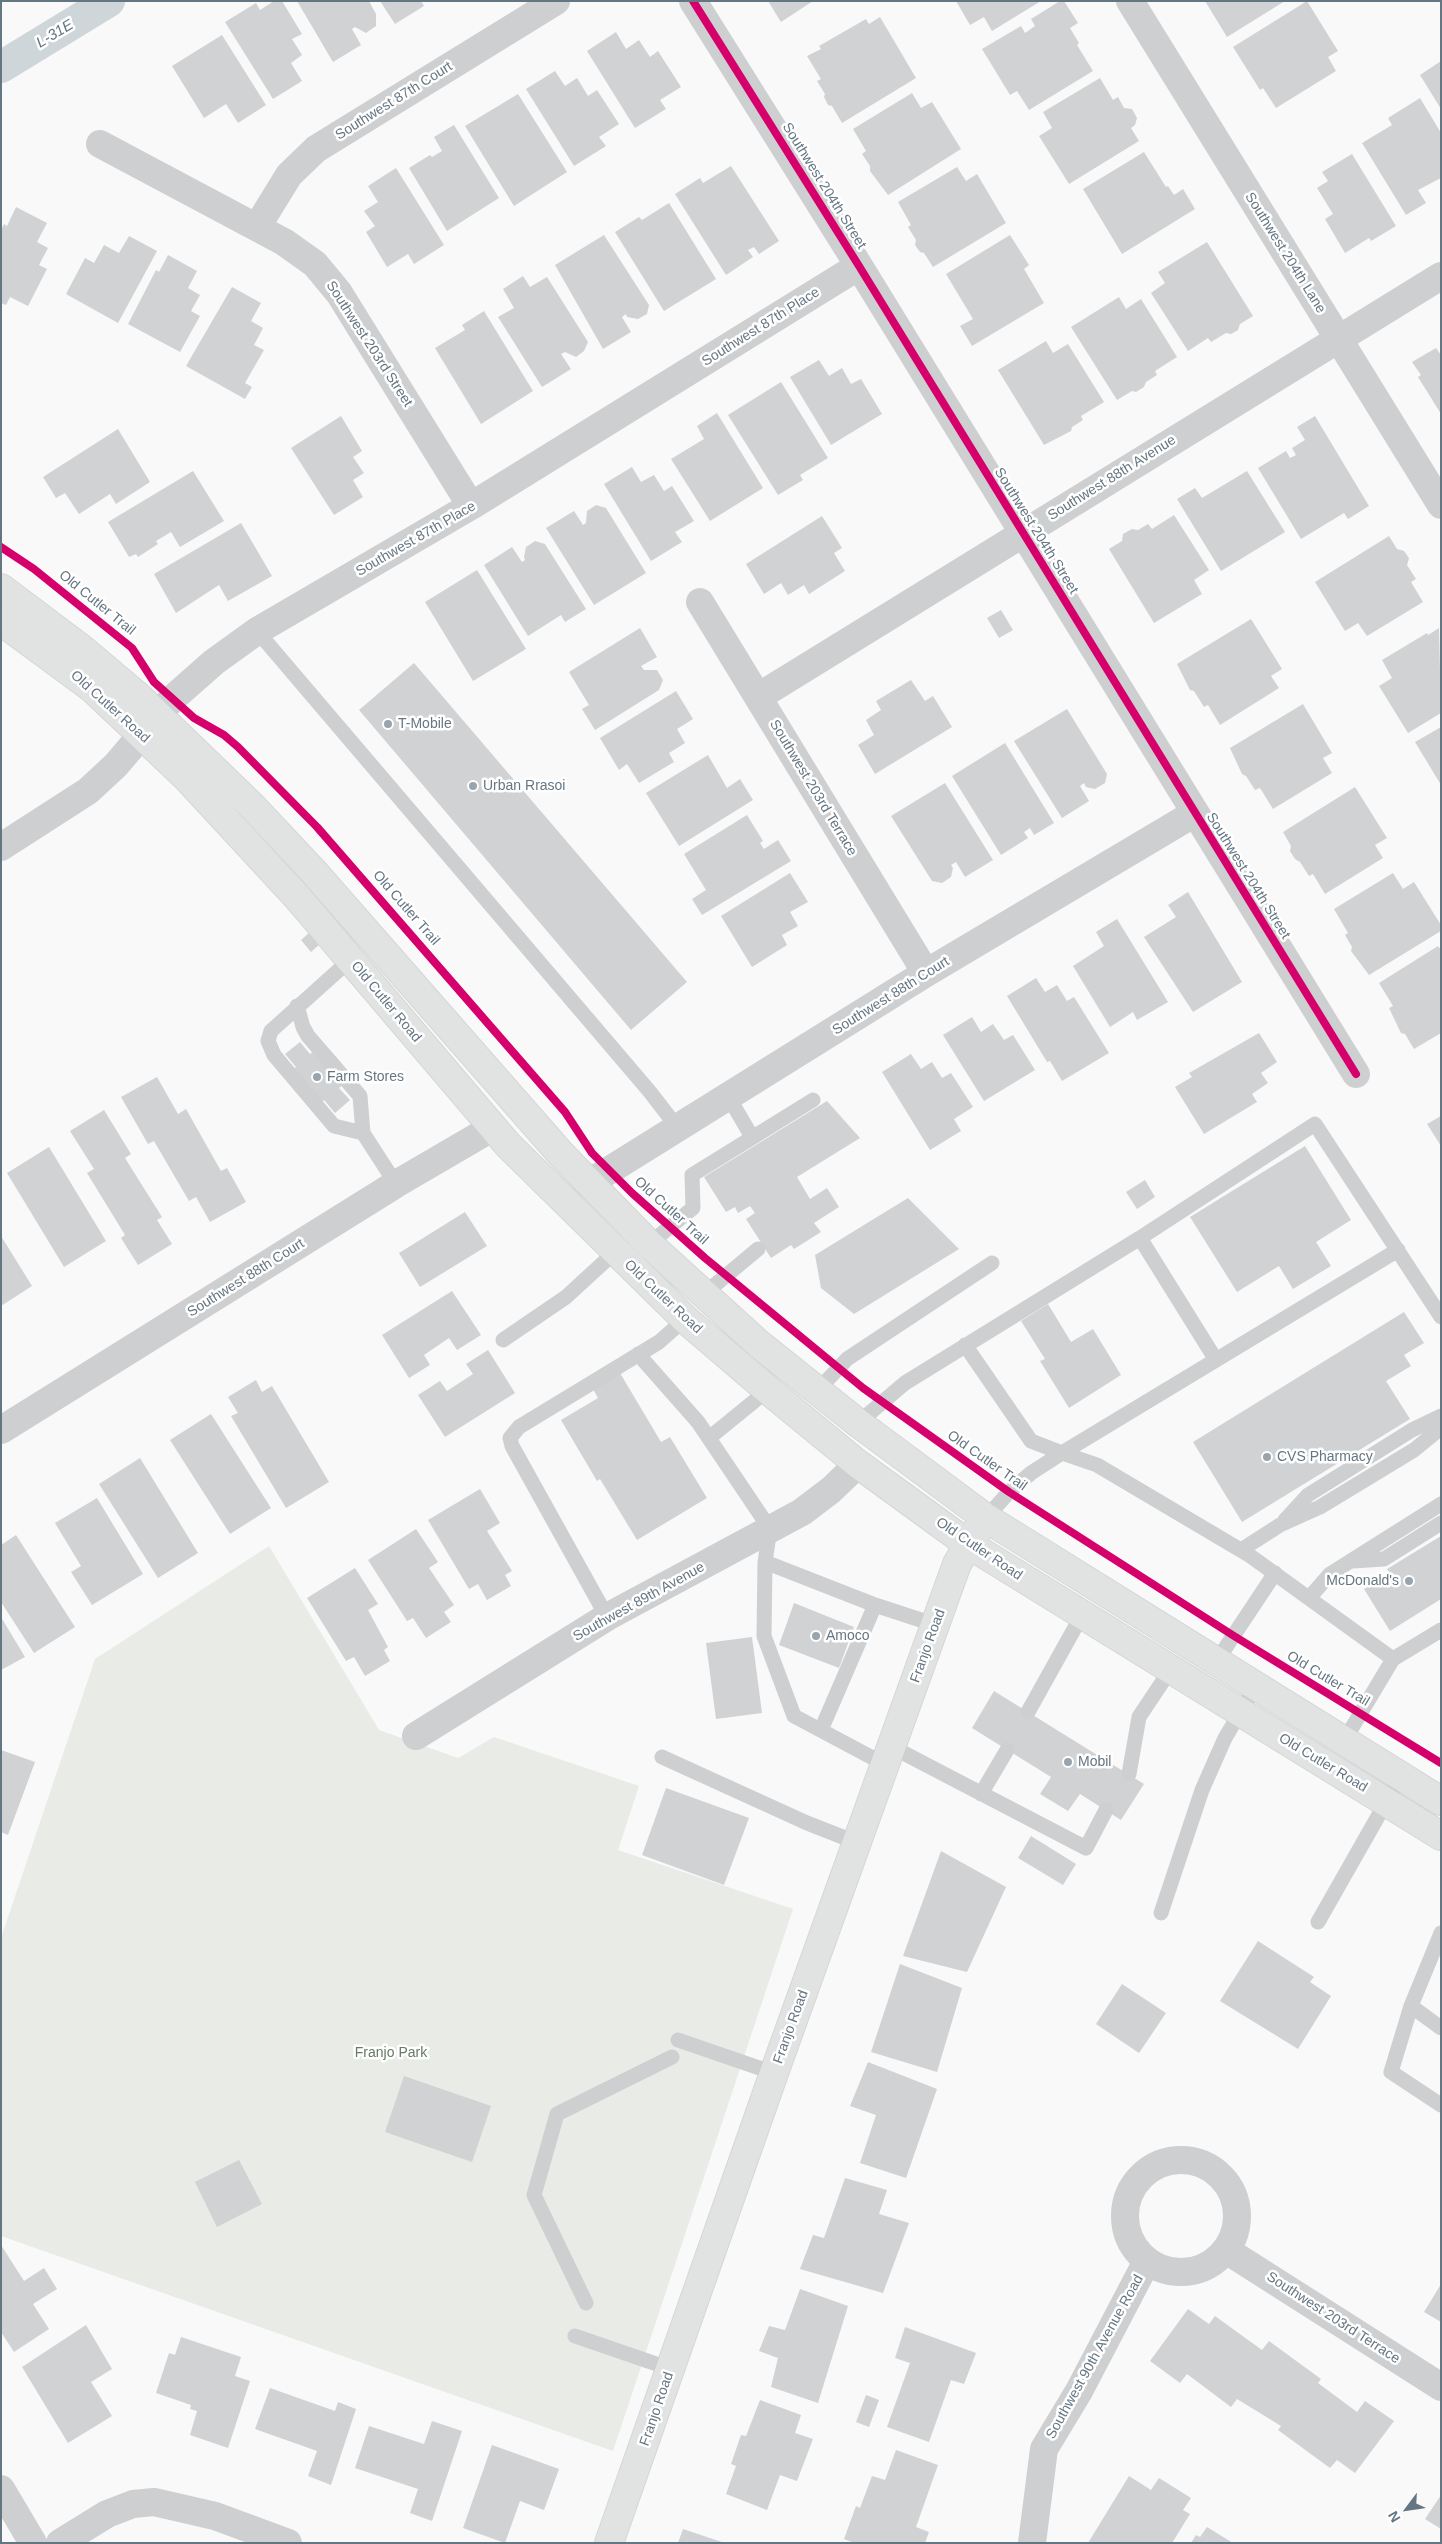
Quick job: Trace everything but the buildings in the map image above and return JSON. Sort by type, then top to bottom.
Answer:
[{"type":"main road","name":"Old Cutler Road","points":[[1,588],[82,649],[150,725],[229,822],[350,960],[492,1128],[615,1252],[686,1319],[858,1464],[968,1544],[1441,1836]]},
{"type":"main road","name":"Old Cutler Road","points":[[1,621],[93,689],[150,725],[252,806],[313,871],[533,1123],[588,1183],[643,1237],[759,1344],[858,1422],[986,1518],[1441,1801]]},
{"type":"main road","points":[[350,960],[373,941]]},
{"type":"main road","points":[[615,1252],[643,1237]]},
{"type":"main road","name":"Franjo Road","points":[[610,2543],[774,2073],[957,1564],[986,1518]]},
{"type":"main road","points":[[1330,1768],[1344,1741]]},
{"type":"street","name":"Southwest 87th Court","points":[[257,227],[289,175],[316,149],[556,1]]},
{"type":"street","name":"Southwest 204th Street","points":[[693,1],[859,266],[1022,534],[1356,1074]]},
{"type":"street","name":"Southwest 204th Lane","points":[[1130,1],[1441,505]]},
{"type":"street","name":"Southwest 203rd Street","points":[[100,144],[257,227],[305,256],[338,293],[472,506]]},
{"type":"street","name":"Southwest 87th Place","points":[[1,847],[52,816],[88,791],[116,765],[182,690],[257,631],[472,506],[859,266]]},
{"type":"street","name":"Southwest 88th Avenue","points":[[758,697],[1441,276]]},
{"type":"street","name":"Southwest 203rd Terrace","points":[[700,602],[926,973]]},
{"type":"street","name":"Southwest 88th Court","points":[[588,1183],[926,973],[1196,814]]},
{"type":"street","name":"Southwest 88th Court","points":[[1,1430],[396,1184],[492,1128]]},
{"type":"street","name":"Southwest 89th Avenue","points":[[416,1736],[607,1617],[770,1530],[818,1501],[858,1464]]},
{"type":"street","points":[[1172,2161],[1190,2161],[1208,2168],[1223,2180],[1233,2196],[1237,2214],[1235,2233],[1226,2250],[1214,2262],[1198,2270],[1180,2273],[1162,2269],[1147,2261],[1134,2247],[1127,2230],[1125,2212],[1129,2194],[1139,2178],[1154,2167],[1172,2161]]},
{"type":"street","name":"Southwest 203rd Terrace","points":[[1226,2250],[1441,2387]]},
{"type":"street","name":"Southwest 90th Avenue Road","points":[[1032,2543],[1044,2449],[1079,2391],[1147,2261]]},
{"type":"street","points":[[1,2489],[34,2543]]},
{"type":"street","points":[[60,2543],[108,2514],[133,2504],[154,2502],[215,2516],[288,2543]]},
{"type":"lane","points":[[257,631],[650,1092],[677,1127]]},
{"type":"lane","points":[[350,960],[271,1031],[268,1041],[270,1048],[334,1126],[362,1133]]},
{"type":"lane","points":[[297,1006],[303,1027],[308,1036],[360,1096],[362,1133],[396,1184]]},
{"type":"lane","points":[[728,1096],[752,1137]]},
{"type":"lane","points":[[643,1237],[693,1208],[692,1175],[813,1100]]},
{"type":"lane","points":[[858,1422],[904,1383],[1140,1238],[1315,1124],[1441,1317]]},
{"type":"lane","points":[[1140,1238],[1216,1360]]},
{"type":"lane","points":[[704,1294],[758,1249]]},
{"type":"lane","points":[[986,1518],[1009,1492],[1031,1473],[1398,1250]]},
{"type":"lane","points":[[503,1340],[566,1296],[615,1252]]},
{"type":"lane","points":[[818,1390],[847,1359],[992,1263]]},
{"type":"lane","points":[[607,1617],[512,1446],[510,1438],[519,1427],[659,1342],[686,1319]]},
{"type":"lane","points":[[965,1345],[1032,1441],[1097,1465],[1241,1550],[1310,1597],[1393,1659]]},
{"type":"lane","points":[[638,1354],[698,1422],[770,1530],[765,1562],[764,1636],[794,1716],[821,1730],[981,1794],[1086,1848],[1106,1810]]},
{"type":"lane","points":[[709,1438],[768,1390]]},
{"type":"lane","points":[[1280,1525],[1308,1495],[1412,1430],[1441,1416]]},
{"type":"lane","points":[[1241,1550],[1280,1525],[1320,1507],[1414,1450],[1436,1432],[1441,1423]]},
{"type":"lane","points":[[1310,1597],[1330,1574],[1441,1504]]},
{"type":"lane","points":[[1350,1562],[1384,1559],[1441,1523]]},
{"type":"lane","points":[[765,1562],[875,1605],[936,1625]]},
{"type":"lane","points":[[1216,1662],[1275,1572]]},
{"type":"lane","points":[[821,1730],[875,1605]]},
{"type":"lane","points":[[1028,1712],[1082,1615]]},
{"type":"lane","points":[[1344,1741],[1393,1659],[1441,1630]]},
{"type":"lane","points":[[1129,1774],[1139,1717],[1171,1669]]},
{"type":"lane","points":[[1161,1913],[1202,1790],[1225,1738],[1256,1686]]},
{"type":"lane","points":[[981,1794],[1007,1750]]},
{"type":"lane","points":[[662,1757],[807,1823],[858,1843]]},
{"type":"lane","points":[[1318,1922],[1401,1776]]},
{"type":"lane","points":[[1440,1936],[1411,2006],[1391,2072],[1441,2105]]},
{"type":"lane","points":[[1411,2006],[1441,2028]]},
{"type":"lane","points":[[678,2040],[774,2073]]},
{"type":"lane","points":[[586,2303],[534,2195],[557,2114],[672,2057]]},
{"type":"lane","points":[[575,2336],[671,2369]]},
{"type":"green space","name":"Franjo Park","points":[[269,1546],[379,1730],[458,1758],[494,1737],[639,1786],[618,1850],[793,1909],[613,2451],[1,2236],[1,1938],[95,1659]]},
{"type":"waterway","name":"L-31E","points":[[1,67],[109,1]]},
{"type":"cycle path","points":[[693,1],[859,266],[1356,1074]]},
{"type":"cycle path","name":"Old Cutler Trail","points":[[1,547],[34,569],[132,648],[154,682],[194,718],[224,735],[238,747],[317,827],[565,1112],[592,1153],[632,1193],[705,1258],[863,1388],[1009,1492],[1234,1636],[1441,1763]]},
{"type":"place","name":"T-Mobile","points":[[388,724]]},
{"type":"place","name":"Urban Rrasoi","points":[[473,786]]},
{"type":"place","name":"Farm Stores","points":[[317,1077]]},
{"type":"place","name":"CVS Pharmacy","points":[[1267,1457]]},
{"type":"place","name":"McDonald's","points":[[1409,1581]]},
{"type":"place","name":"Amoco","points":[[816,1636]]},
{"type":"place","name":"Mobil","points":[[1068,1762]]}]
